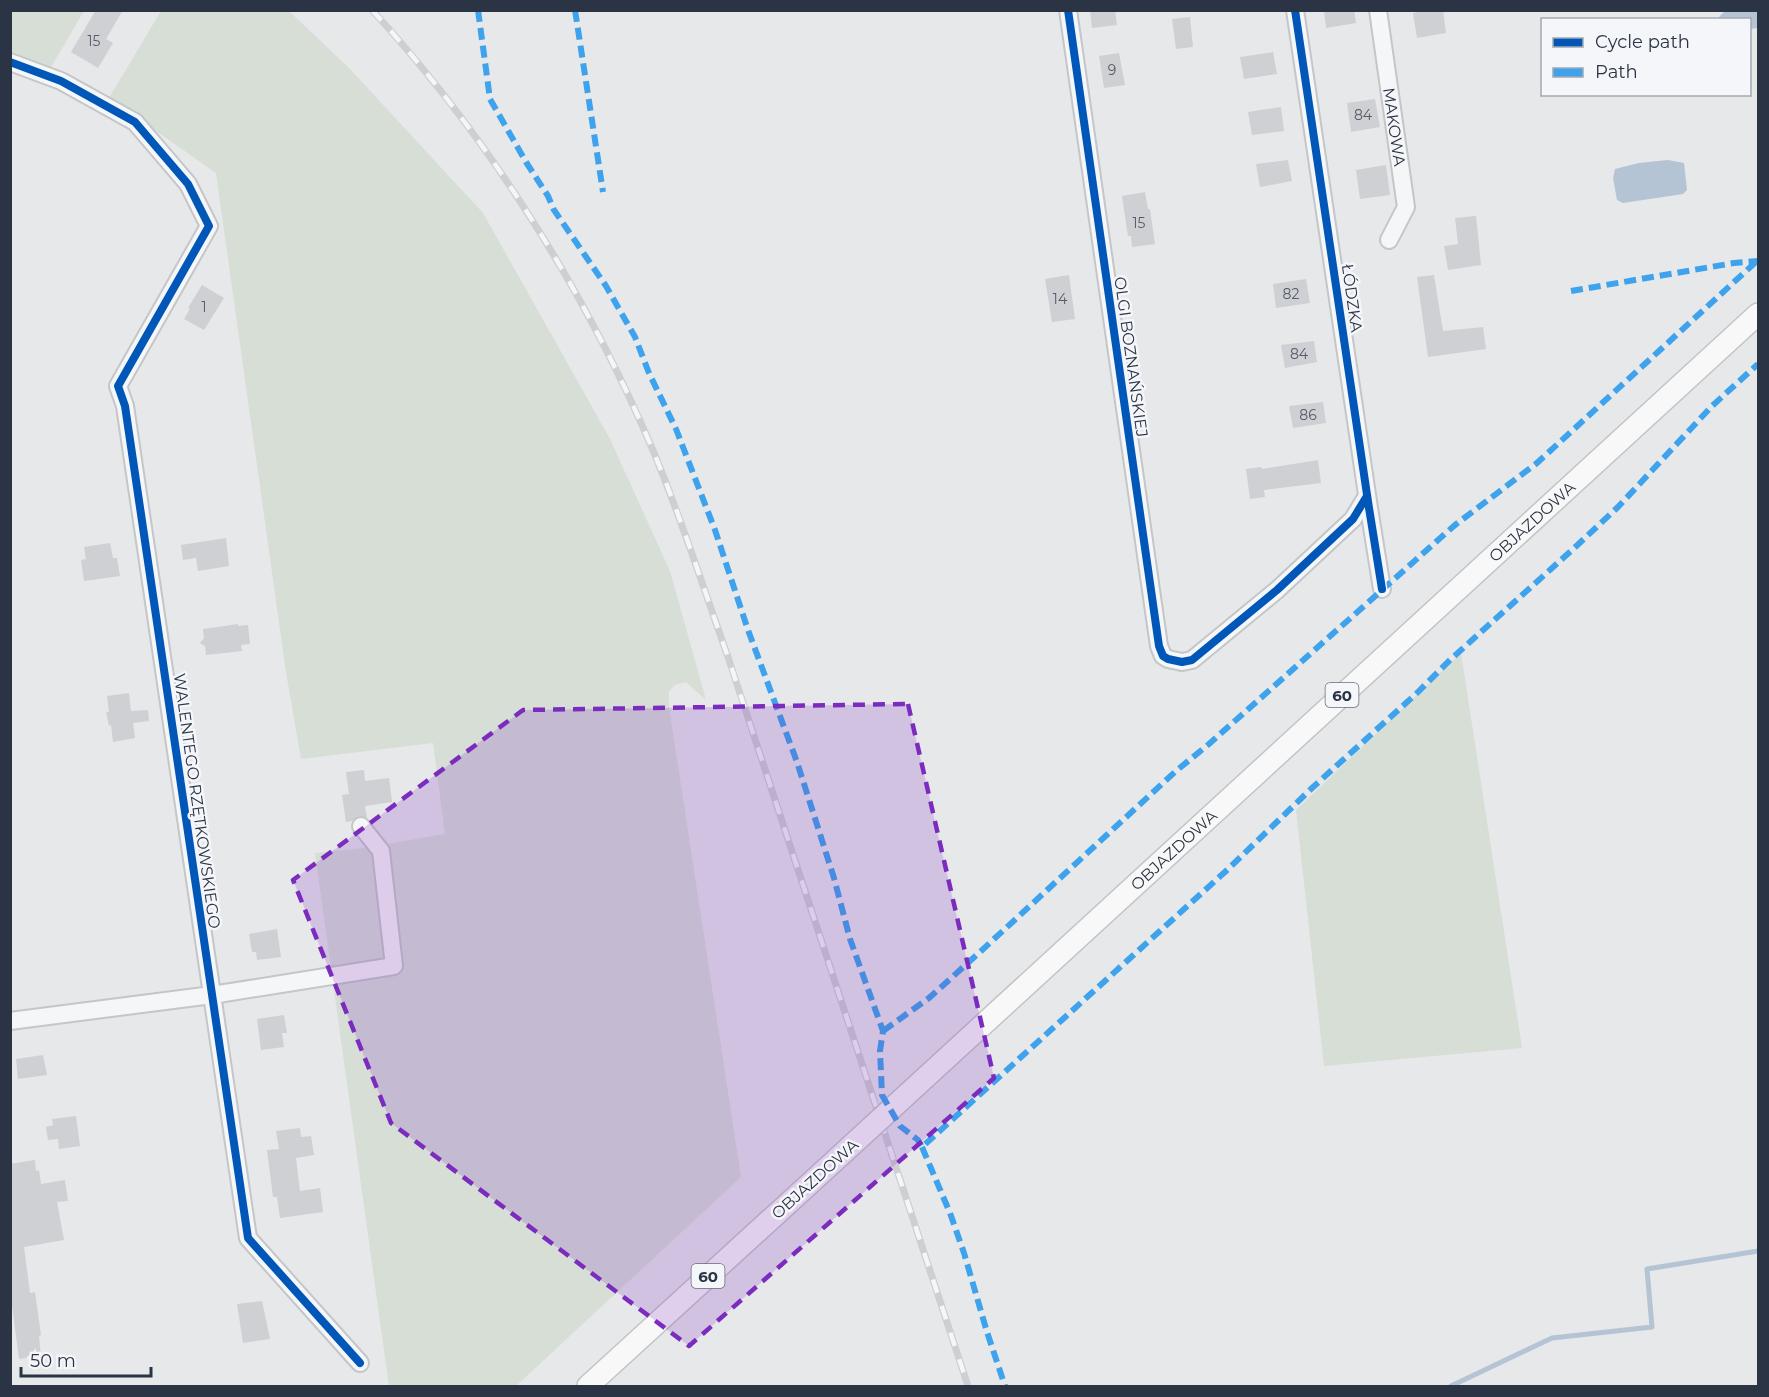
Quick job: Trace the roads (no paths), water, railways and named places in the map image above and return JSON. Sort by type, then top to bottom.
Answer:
[{"type":"main road","name":"OBJAZDOWA","points":[[588,1386],[1758,314]]},
{"type":"street","name":"OLGI BOZNAŃSKIEJ","points":[[1068,10],[1159,646],[1163,656],[1182,662],[1192,660],[1208,648],[1276,590],[1353,519],[1367,496]]},
{"type":"street","name":"ŁÓDZKA","points":[[1295,10],[1382,589]]},
{"type":"street","name":"MAKOWA","points":[[1378,10],[1406,207],[1389,240]]},
{"type":"street","name":"WALENTEGO RZĘTKOWSKIEGO","points":[[10,62],[61,81],[135,122],[188,184],[209,226],[118,386],[125,406],[248,1238],[360,1363]]},
{"type":"street","points":[[10,1021],[212,995],[394,966],[381,852],[361,826]]},
{"type":"water","points":[[1725,11],[1758,11],[1758,28],[1751,29],[1751,18],[1718,18]]},
{"type":"water","points":[[1668,160],[1684,163],[1687,190],[1683,194],[1623,203],[1617,200],[1613,178],[1615,169],[1639,163]]},
{"type":"waterway","points":[[1451,1386],[1552,1338],[1652,1327],[1647,1269],[1758,1251]]},
{"type":"railway","points":[[372,10],[456,110],[530,217],[596,330],[652,448],[728,657],[968,1386]]}]
